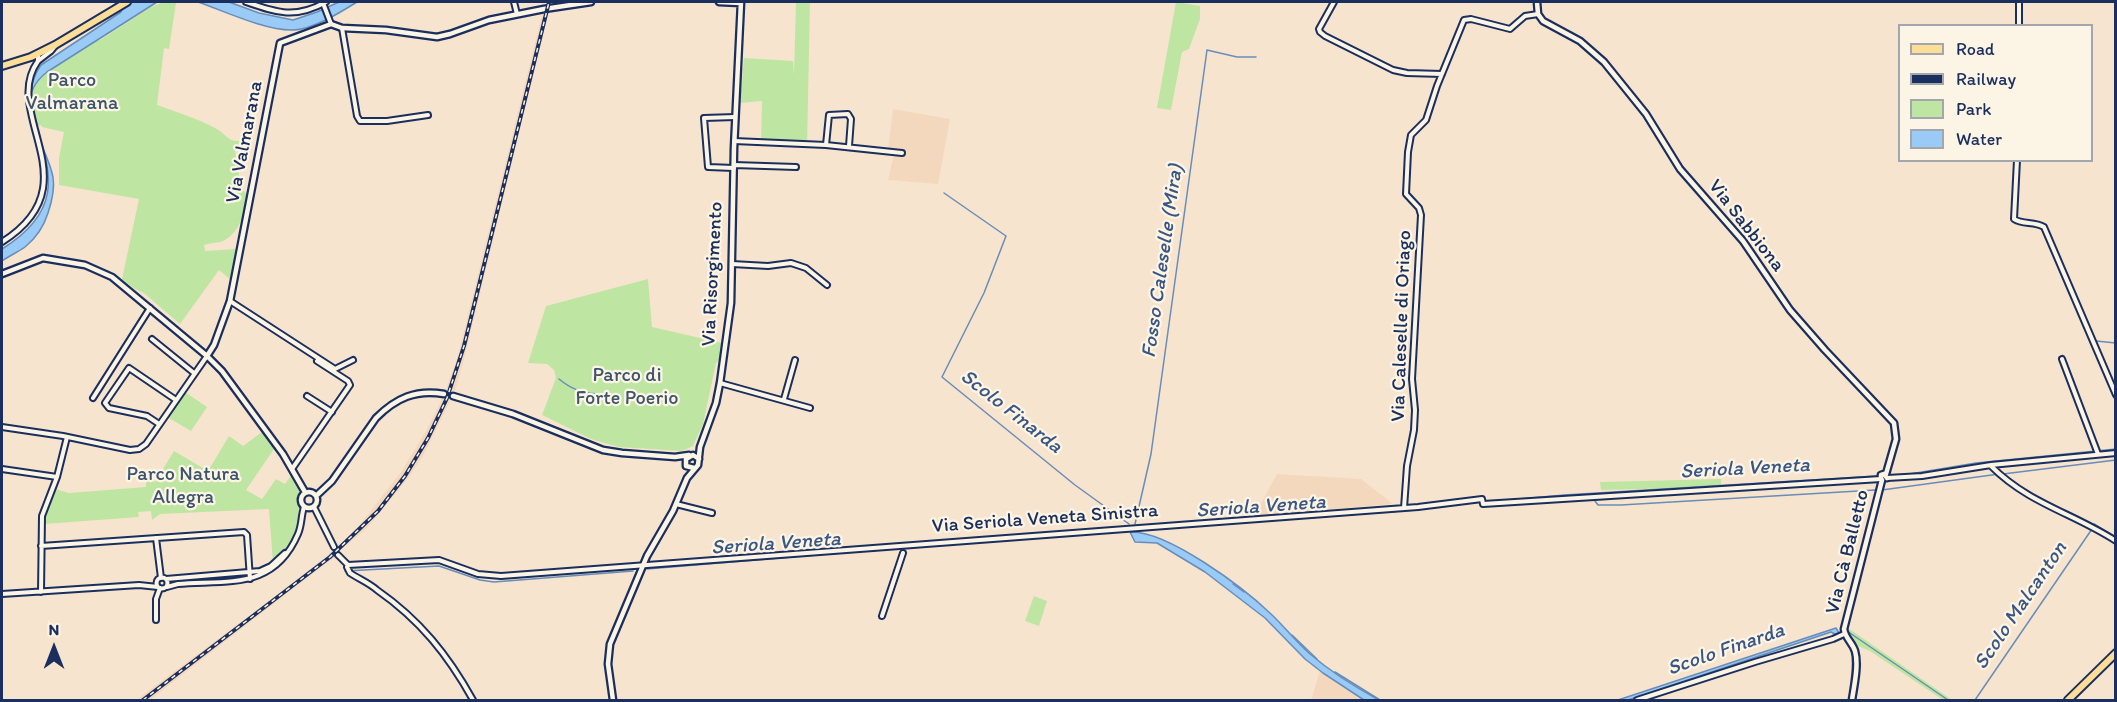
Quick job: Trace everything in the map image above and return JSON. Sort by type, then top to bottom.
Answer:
[{"type":"main road","points":[[2,66],[36,57],[126,2]]},
{"type":"main road","points":[[2068,700],[2115,653]]},
{"type":"street","points":[[246,2],[287,14],[302,12],[325,3],[331,24],[342,28],[386,30],[437,37],[489,20],[591,2]]},
{"type":"street","points":[[514,2],[517,14]]},
{"type":"street","points":[[719,2],[741,2]]},
{"type":"street","name":"Via Risorgimento","points":[[613,700],[608,651],[643,565],[676,504],[687,478],[698,465],[700,447],[713,413],[720,383],[731,303],[734,141],[741,2]]},
{"type":"street","points":[[1334,2],[1319,29],[1325,36],[1393,70],[1407,73],[1442,74],[1464,20],[1471,19],[1510,29],[1525,16],[1538,14],[1537,2]]},
{"type":"street","points":[[2019,2],[2019,24]]},
{"type":"street","name":"Via Sabbiona","points":[[1538,14],[1546,24],[1575,38],[1604,62],[1646,114],[1680,169],[1731,225],[1790,310],[1894,423],[1896,439],[1884,478]]},
{"type":"street","name":"Via Valmarana","points":[[207,356],[214,345],[230,301],[278,45],[331,24]]},
{"type":"street","points":[[342,28],[360,121],[391,121],[428,115]]},
{"type":"street","name":"Via Caleselle di Oriago","points":[[1404,507],[1407,466],[1414,430],[1415,405],[1412,379],[1421,215],[1419,208],[1406,194],[1408,152],[1413,132],[1426,120],[1442,74]]},
{"type":"street","points":[[826,145],[829,115],[848,114],[851,118],[849,146]]},
{"type":"street","points":[[735,117],[704,118],[708,167],[796,167]]},
{"type":"street","points":[[734,141],[849,146],[902,153]]},
{"type":"street","points":[[2017,162],[2014,219],[2019,222],[2037,223],[2044,227],[2115,395]]},
{"type":"street","points":[[2,242],[18,230],[27,218],[36,195],[36,181]]},
{"type":"street","points":[[2,274],[36,259],[48,259],[85,265],[103,272],[122,284],[207,356],[230,380],[292,469],[305,492]]},
{"type":"street","points":[[732,264],[768,266],[791,263],[806,268],[827,285]]},
{"type":"street","points":[[230,301],[335,369],[353,360]]},
{"type":"street","points":[[93,398],[150,308]]},
{"type":"street","points":[[152,339],[194,373]]},
{"type":"street","points":[[2,427],[135,450],[146,444],[207,356]]},
{"type":"street","points":[[2062,359],[2098,454]]},
{"type":"street","points":[[784,399],[795,360]]},
{"type":"street","points":[[292,469],[350,384],[317,361]]},
{"type":"street","points":[[159,424],[147,416],[109,408],[105,403],[129,368],[176,400]]},
{"type":"street","points":[[720,383],[810,408]]},
{"type":"street","points":[[316,496],[332,481],[376,418],[385,409],[403,397],[414,394],[429,392],[444,394]]},
{"type":"street","points":[[308,396],[332,412]]},
{"type":"street","name":"Via Risorgimento","points":[[453,396],[513,414],[603,450],[675,457],[690,455]]},
{"type":"street","points":[[41,592],[43,512],[57,477],[67,437]]},
{"type":"street","name":"Via Risorgimento","points":[[687,478],[686,459],[700,447]]},
{"type":"street","name":"Via Seriola Veneta Sinistra","points":[[347,566],[439,560],[478,574],[495,577],[1404,507],[1922,477],[1991,465],[2115,453]]},
{"type":"street","points":[[690,455],[695,455],[699,459]]},
{"type":"street","points":[[675,457],[694,468]]},
{"type":"street","points":[[1991,465],[2029,496],[2115,541]]},
{"type":"street","points":[[2,469],[57,477]]},
{"type":"street","name":"Via Cà Balletto","points":[[1852,700],[1856,657],[1854,648],[1844,634],[1862,555],[1884,478]]},
{"type":"street","points":[[305,492],[311,492],[316,496],[317,502],[314,507]]},
{"type":"street","points":[[2,594],[146,585],[159,588],[178,584],[250,579],[272,570],[284,559],[301,526],[304,507],[300,498],[305,492]]},
{"type":"street","points":[[676,504],[712,513]]},
{"type":"street","points":[[304,507],[314,507]]},
{"type":"street","points":[[314,507],[334,547]]},
{"type":"street","points":[[41,546],[244,532],[247,535],[250,579]]},
{"type":"street","points":[[156,538],[159,579],[156,620]]},
{"type":"street","points":[[146,585],[159,579],[249,572],[267,568],[290,549]]},
{"type":"street","points":[[882,616],[903,553]]},
{"type":"street","points":[[338,555],[350,573],[377,589],[416,621],[449,658],[473,700]]},
{"type":"street","points":[[166,579],[167,586]]},
{"type":"street","points":[[1637,700],[1844,634]]},
{"type":"shaded area","points":[[549,10],[463,363],[455,391],[446,389],[457,360],[543,11]]},
{"type":"shaded area","points":[[893,109],[950,119],[938,184],[888,180],[894,154],[888,150]]},
{"type":"shaded area","points":[[443,397],[451,399],[423,456],[409,477],[366,529],[339,551],[340,554],[150,700],[136,700],[293,583],[355,531],[401,472]]},
{"type":"shaded area","points":[[1277,474],[1361,479],[1393,504],[1254,516]]},
{"type":"shaded area","points":[[1320,671],[1344,688],[1364,700],[1311,700]]},
{"type":"green space","name":"Parco Valmarana","points":[[164,2],[176,3],[169,49],[164,48],[157,105],[201,121],[229,139],[239,141],[241,148],[235,150],[241,188],[248,195],[241,221],[234,232],[223,241],[204,245],[205,251],[236,249],[230,279],[219,270],[180,324],[144,293],[122,279],[139,199],[59,185],[59,158],[64,132],[41,125],[33,127],[30,114],[33,88],[44,75],[98,39],[100,40],[151,7]]},
{"type":"green space","points":[[796,2],[810,2],[807,147],[761,144],[762,101],[740,103],[744,58],[793,61],[794,75]]},
{"type":"green space","points":[[1176,2],[1200,6],[1200,19],[1189,49],[1182,52],[1171,110],[1157,108]]},
{"type":"green space","name":"Parco di Forte Poerio","points":[[648,279],[652,327],[722,343],[703,424],[693,446],[682,451],[619,447],[591,439],[542,415],[556,378],[554,370],[547,364],[528,363],[546,306]]},
{"type":"green space","points":[[185,392],[207,407],[191,431],[167,417]]},
{"type":"green space","name":"Parco Natura Allegra","points":[[262,432],[274,449],[246,490],[262,499],[276,479],[285,484],[292,474],[300,488],[298,527],[290,544],[273,563],[269,509],[160,514],[152,520],[151,511],[138,512],[139,517],[44,524],[55,489],[69,493],[146,487],[146,478],[155,482],[174,451],[208,471],[229,436],[243,446]]},
{"type":"green space","points":[[1721,479],[1721,487],[1601,490],[1600,482]]},
{"type":"green space","points":[[1034,596],[1047,601],[1039,626],[1025,621]]},
{"type":"green space","points":[[1848,628],[1952,700],[1943,700],[1870,651],[1856,645],[1846,634]]},
{"type":"water","points":[[114,2],[127,5],[133,2],[157,2],[47,72],[36,84],[32,93],[32,86],[41,65],[121,12],[122,8]]},
{"type":"water","points":[[198,2],[229,2],[259,13],[293,20],[339,2],[357,2],[317,24],[293,30],[258,24]]},
{"type":"water","points":[[32,93],[32,108],[42,146],[30,109]]},
{"type":"water","points":[[42,146],[54,182],[48,213],[33,240],[2,261],[2,249],[31,225],[45,201],[48,178]]},
{"type":"water","points":[[1130,532],[1164,540],[1224,576],[1259,603],[1318,661],[1379,700],[1364,700],[1323,673],[1305,659],[1265,618],[1205,572],[1157,543],[1135,542]]},
{"type":"water","points":[[1836,628],[1839,633],[1837,635],[1831,632],[1628,700],[1618,700]]},
{"type":"waterway","name":"Fosso Caleselle (Mira)","points":[[1135,524],[1151,454],[1207,50],[1237,57],[1256,57]]},
{"type":"waterway","name":"Scolo Finarda","points":[[944,193],[1006,236],[984,293],[942,377],[1075,485],[1129,524]]},
{"type":"waterway","points":[[2096,341],[2116,343]]},
{"type":"waterway","points":[[559,379],[577,390],[598,394]]},
{"type":"waterway","name":"Seriola Veneta","points":[[1904,475],[1976,463],[2116,449]]},
{"type":"waterway","points":[[2003,474],[2116,460]]},
{"type":"waterway","points":[[1882,490],[1999,474]]},
{"type":"waterway","name":"Seriola Veneta","points":[[1485,502],[1877,476]]},
{"type":"waterway","points":[[1595,501],[1598,505],[1621,505],[1875,490]]},
{"type":"waterway","name":"Seriola Veneta","points":[[647,569],[1415,510],[1480,502]]},
{"type":"waterway","name":"Scolo Malcanton","points":[[2094,524],[2116,538]]},
{"type":"waterway","name":"Scolo Malcanton","points":[[1975,700],[2092,529]]},
{"type":"waterway","name":"Seriola Veneta","points":[[345,571],[439,566],[480,580],[494,582],[633,571]]},
{"type":"waterway","name":"Scolo Finarda","points":[[1233,584],[1244,592]]},
{"type":"waterway","points":[[1847,631],[1948,700]]},
{"type":"waterway","name":"Scolo Finarda","points":[[1292,635],[1317,659]]},
{"type":"waterway","name":"Scolo Finarda","points":[[1335,672],[1380,700]]},
{"type":"railway","points":[[143,700],[330,557],[378,511],[405,476],[428,438],[447,398],[464,346],[549,2]]}]
